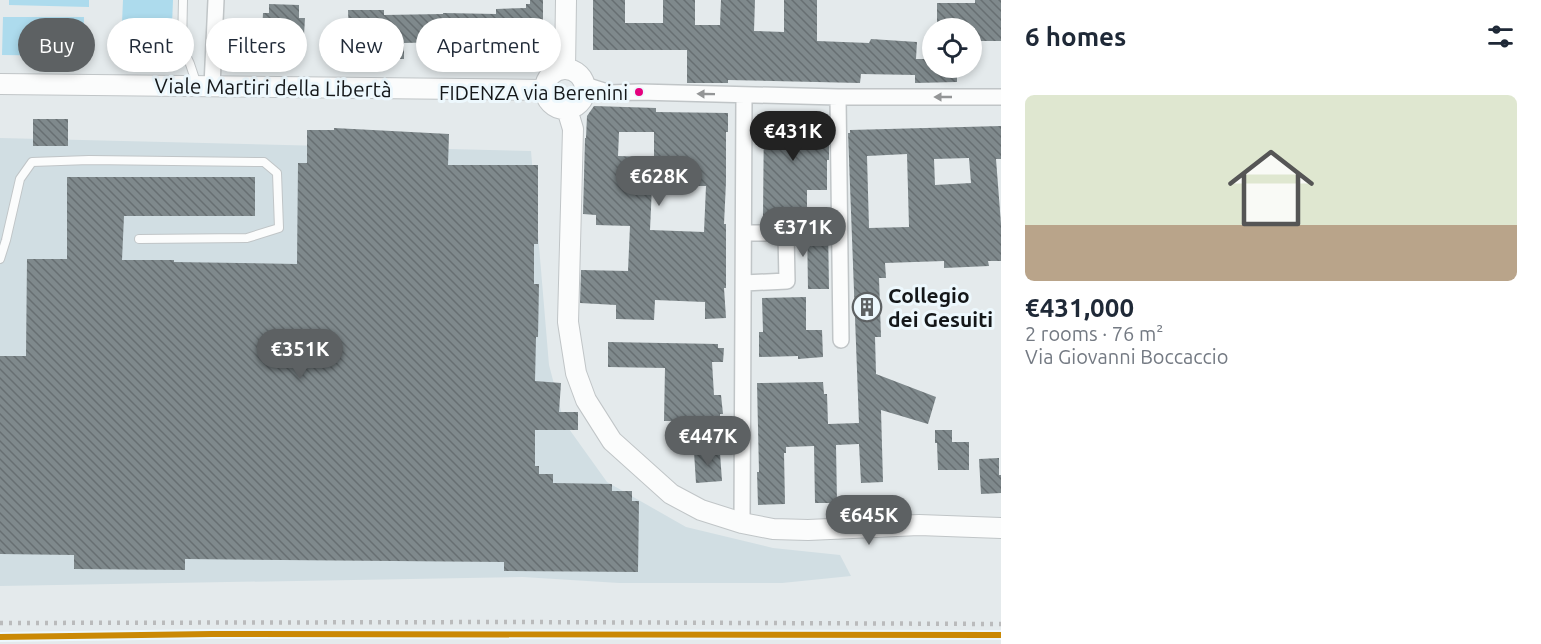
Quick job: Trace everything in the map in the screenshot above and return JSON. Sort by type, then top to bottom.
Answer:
[{"type":"street","points":[[205,86],[216,0]]},
{"type":"street","points":[[566,0],[566,69]]},
{"type":"street","points":[[560,69],[576,72],[584,80],[585,85],[586,92],[579,103],[567,109],[550,102],[545,90],[550,75],[560,69]]},
{"type":"street","name":"Viale Martiri della Libertà","points":[[0,84],[545,90]]},
{"type":"street","points":[[585,85],[610,93],[1001,97]]},
{"type":"street","points":[[742,523],[744,95]]},
{"type":"street","points":[[838,97],[841,340]]},
{"type":"street","points":[[567,109],[573,129],[568,322],[576,373],[586,400],[612,441],[671,494],[701,510],[742,523],[773,529],[808,530],[919,525],[1001,528]]},
{"type":"street","points":[[744,233],[786,233],[787,281],[744,283]]},
{"type":"lane","points":[[183,0],[182,47],[205,86]]},
{"type":"lane","points":[[0,259],[20,179],[32,162],[89,160],[264,162],[278,173],[279,228],[247,238],[139,238]]},
{"type":"shaded area","points":[[9,0],[89,0],[89,7],[9,5]]},
{"type":"shaded area","points":[[123,0],[173,0],[172,18],[122,18]]},
{"type":"shaded area","points":[[3,17],[84,17],[18,18],[18,55],[2,55]]},
{"type":"shaded area","points":[[0,138],[531,151],[549,365],[564,422],[607,482],[686,527],[773,548],[840,555],[851,576],[782,583],[619,583],[523,577],[0,586]]},
{"type":"building","points":[[530,0],[543,0],[543,18],[416,18],[416,43],[404,43],[404,18],[348,18],[348,10],[384,10],[384,15],[496,14],[496,9],[526,8],[526,4],[530,4]]},
{"type":"building","points":[[593,0],[625,0],[625,23],[663,23],[663,0],[695,0],[695,25],[720,25],[721,0],[755,0],[754,31],[784,32],[784,0],[817,0],[817,41],[869,43],[871,39],[917,42],[916,59],[922,59],[922,78],[957,78],[957,82],[915,83],[915,75],[861,74],[860,83],[728,80],[728,83],[687,83],[687,50],[593,50]]},
{"type":"building","points":[[975,0],[1001,0],[1001,41],[982,41],[982,18],[937,18],[937,3],[975,3]]},
{"type":"building","points":[[269,4],[299,5],[299,18],[263,18],[263,13],[269,13]]},
{"type":"building","points":[[594,106],[656,108],[656,112],[728,113],[724,224],[726,224],[726,288],[724,288],[726,318],[705,319],[705,302],[655,300],[654,320],[616,319],[616,305],[580,303],[581,270],[628,271],[630,226],[596,225],[596,215],[583,214],[587,116]],"holes":[[[619,132],[654,132],[654,157],[618,156]],[[652,186],[706,186],[704,232],[650,230]]]},
{"type":"building","points":[[764,113],[823,115],[823,135],[829,134],[827,190],[807,190],[807,217],[763,216]]},
{"type":"building","points":[[33,119],[68,119],[68,146],[33,146]]},
{"type":"building","name":"Collegio dei Gesuiti","points":[[1001,126],[1001,159],[996,159],[1001,224],[1001,261],[988,261],[989,266],[944,268],[944,261],[885,263],[886,278],[879,278],[881,337],[875,337],[876,374],[936,397],[928,424],[881,410],[883,482],[861,483],[859,444],[836,445],[837,503],[815,503],[814,446],[786,447],[786,453],[784,453],[785,504],[758,505],[757,383],[823,382],[824,394],[827,394],[828,424],[859,423],[848,133],[850,130]],"holes":[[[907,154],[909,227],[869,228],[867,156]],[[969,158],[971,183],[935,185],[934,159]]]},
{"type":"building","points":[[334,128],[449,134],[448,165],[538,165],[538,244],[534,244],[534,284],[539,284],[535,381],[561,383],[559,412],[578,412],[578,430],[535,430],[535,466],[539,466],[539,474],[553,474],[553,483],[612,484],[612,491],[632,491],[632,501],[639,501],[638,572],[504,571],[504,562],[185,559],[185,570],[74,569],[74,555],[0,554],[0,356],[26,356],[27,259],[67,259],[67,177],[255,177],[255,216],[124,216],[122,260],[297,264],[298,163],[307,163],[307,130],[334,130]]},
{"type":"building","points":[[807,226],[828,226],[829,289],[808,289]]},
{"type":"building","points":[[806,297],[806,330],[822,330],[823,357],[798,359],[798,356],[759,357],[759,332],[763,332],[762,298]]},
{"type":"building","points":[[608,342],[718,344],[718,348],[724,348],[723,362],[712,362],[714,395],[721,395],[723,414],[720,414],[720,421],[664,421],[665,368],[608,367]]},
{"type":"building","points":[[935,430],[952,430],[952,442],[969,442],[969,470],[938,470]]},
{"type":"building","points":[[706,450],[707,454],[720,453],[722,481],[696,483],[694,452]]},
{"type":"building","points":[[999,458],[1001,493],[981,494],[979,459]]},
{"type":"railway","points":[[0,623],[1001,624]]},
{"type":"transit line","points":[[0,637],[212,634],[1001,635]]},
{"type":"place","name":"FIDENZA via Berenini","points":[[639,92]]},
{"type":"place","name":"Collegio dei Gesuiti","points":[[867,307]]}]
